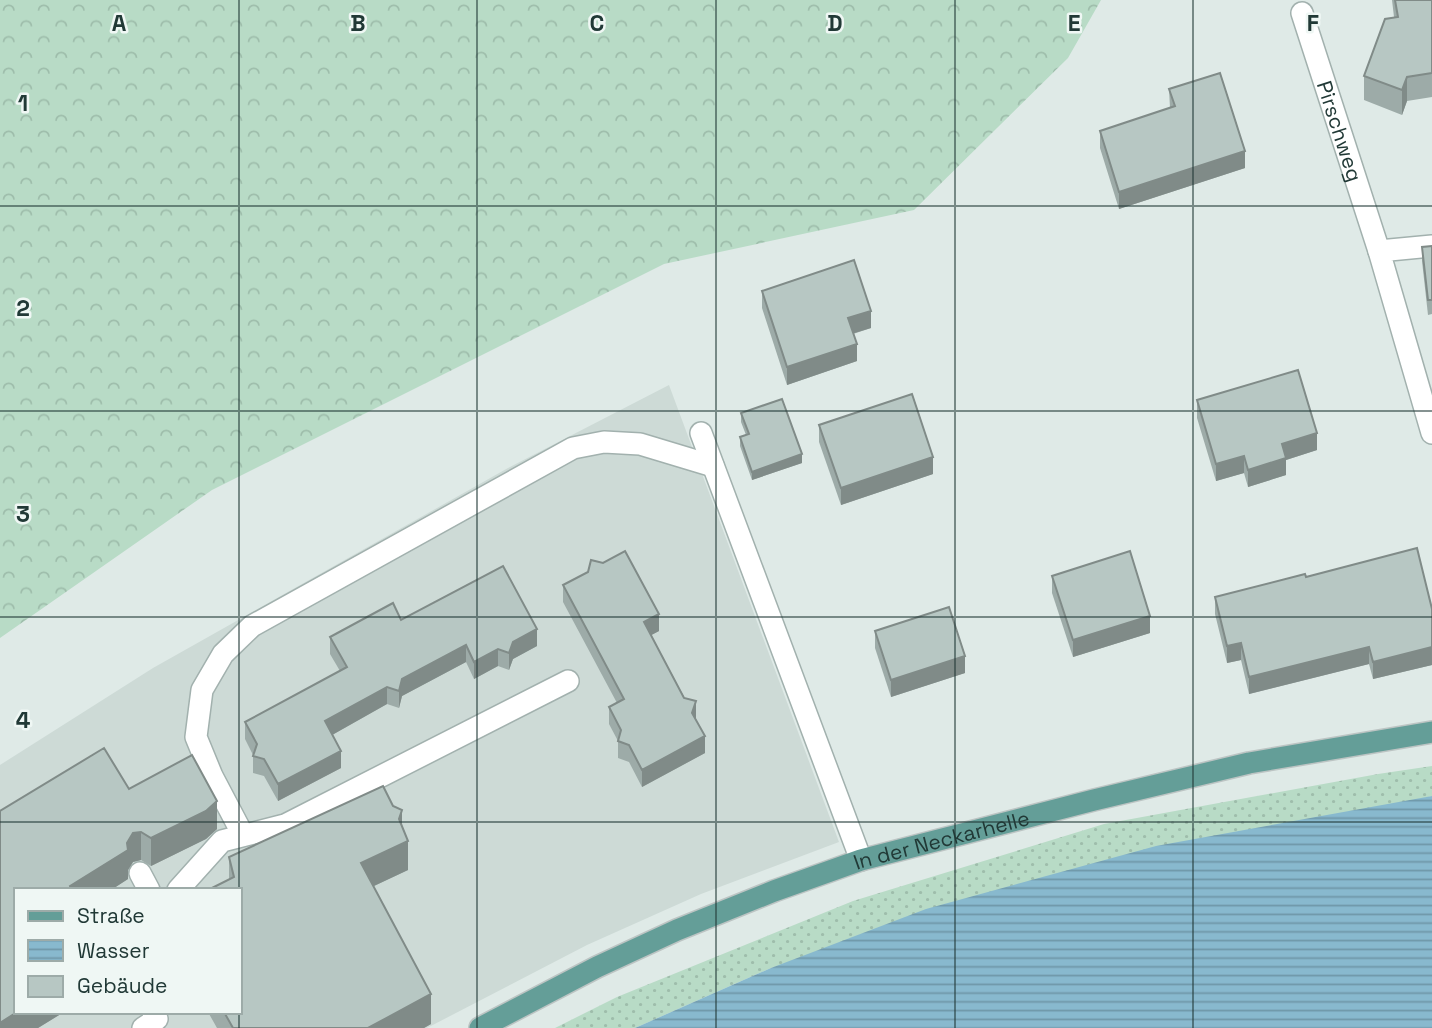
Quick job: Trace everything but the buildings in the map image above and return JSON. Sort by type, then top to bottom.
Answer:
[{"type":"main road","name":"In der Neckarhelle","points":[[480,1028],[597,967],[677,930],[861,860],[1249,763],[1432,732]]},
{"type":"street","name":"Pirschweg","points":[[1303,13],[1432,433]]},
{"type":"street","points":[[1378,251],[1432,246]]},
{"type":"street","points":[[701,433],[861,860]]},
{"type":"street","points":[[243,835],[195,737],[202,690],[223,654],[252,626],[573,447],[604,442],[640,444],[713,466]]},
{"type":"street","points":[[180,888],[222,841],[285,825],[568,681]]},
{"type":"street","points":[[143,1028],[157,1019],[154,1014]]},
{"type":"shaded area","points":[[669,385],[839,842],[701,894],[587,945],[427,1028],[0,1028],[0,765],[153,668],[508,468]]},
{"type":"green space","points":[[0,0],[1101,0],[1068,58],[914,210],[664,264],[212,490],[0,638]]},
{"type":"green space","points":[[1432,766],[1432,796],[771,968],[635,1028],[555,1028],[617,997],[853,901],[1104,824]]},
{"type":"water","points":[[1432,796],[1432,1028],[635,1028],[771,968],[926,909],[1156,846]]}]
